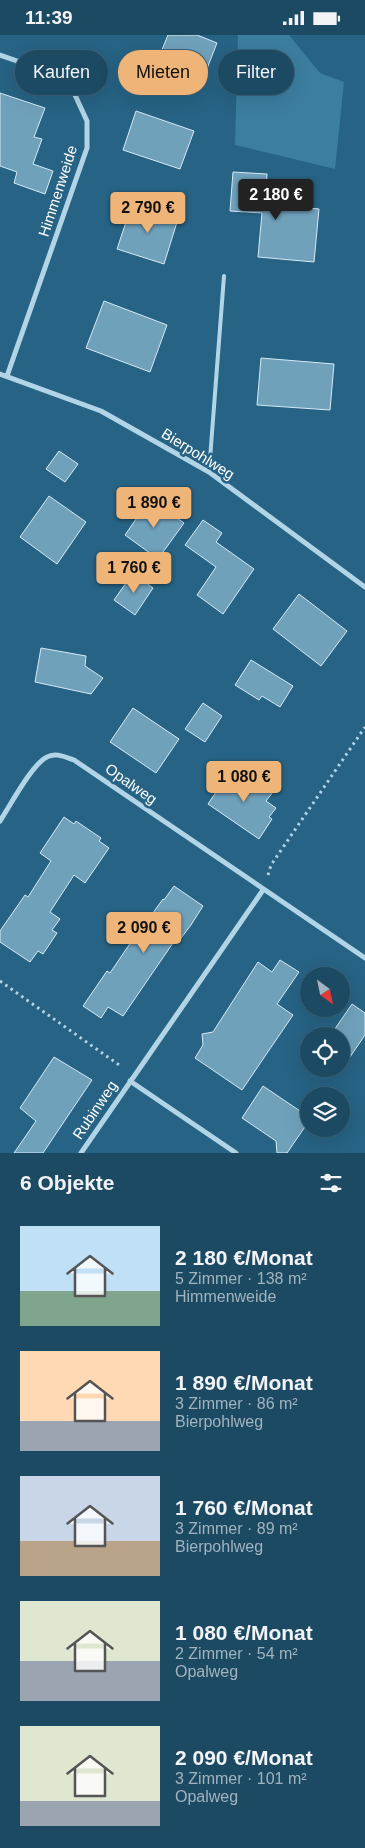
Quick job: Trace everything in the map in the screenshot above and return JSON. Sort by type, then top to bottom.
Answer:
[{"type":"street","name":"Himmenweide","points":[[0,55],[52,73],[74,95],[87,121],[87,148],[7,376]]},
{"type":"street","name":"Bierpohlweg","points":[[0,373],[101,411],[209,472],[365,587]]},
{"type":"street","name":"Opalweg","points":[[0,821],[37,765],[48,756],[60,755],[74,760],[365,958]]},
{"type":"street","points":[[236,1153],[130,1081],[263,890]]},
{"type":"street","name":"Rubinweg","points":[[81,1153],[130,1081]]},
{"type":"lane","points":[[209,472],[224,276]]},
{"type":"path","points":[[263,890],[271,865],[365,727]]},
{"type":"path","points":[[0,981],[120,1064],[130,1081]]},
{"type":"shaded area","points":[[238,35],[289,35],[320,73],[344,82],[335,169],[235,145],[236,95],[294,95],[294,50],[238,50]]},
{"type":"building","points":[[168,35],[197,35],[217,43],[208,66],[208,50],[162,50]]},
{"type":"building","points":[[0,93],[45,108],[34,137],[42,139],[33,164],[53,171],[45,194],[14,183],[17,172],[0,166]]},
{"type":"building","points":[[136,111],[194,131],[180,169],[123,150]]},
{"type":"building","points":[[233,172],[267,174],[265,204],[319,209],[314,262],[258,257],[262,213],[230,211]]},
{"type":"building","points":[[132,204],[178,219],[164,264],[117,249]]},
{"type":"building","points":[[104,301],[167,325],[150,372],[86,348]]},
{"type":"building","points":[[261,358],[334,364],[330,410],[257,405]]},
{"type":"building","points":[[59,451],[78,464],[65,482],[46,469]]},
{"type":"building","points":[[49,496],[86,522],[57,564],[20,537]]},
{"type":"building","points":[[150,499],[184,523],[158,559],[125,535]]},
{"type":"building","points":[[203,520],[222,533],[216,542],[254,569],[223,614],[197,595],[216,567],[185,545]]},
{"type":"building","points":[[133,573],[153,588],[135,615],[114,600]]},
{"type":"building","points":[[299,594],[347,631],[321,666],[273,629]]},
{"type":"building","points":[[41,648],[86,656],[85,666],[103,678],[91,694],[35,682]]},
{"type":"building","points":[[251,660],[293,686],[280,707],[262,696],[259,700],[235,685]]},
{"type":"building","points":[[203,703],[222,716],[205,742],[185,729]]},
{"type":"building","points":[[133,708],[179,739],[156,773],[110,742]]},
{"type":"building","points":[[244,773],[273,792],[266,801],[276,808],[269,817],[272,819],[259,839],[208,804],[227,776]]},
{"type":"building","points":[[64,817],[74,824],[76,821],[101,838],[99,841],[109,848],[85,883],[74,875],[50,912],[60,919],[52,930],[57,933],[43,954],[38,951],[30,962],[0,942],[0,931],[25,895],[28,897],[51,861],[40,853]]},
{"type":"building","points":[[174,886],[203,906],[178,942],[175,940],[123,1016],[108,1007],[101,1018],[83,1006],[107,971],[110,973],[146,920]]},
{"type":"building","points":[[280,960],[299,972],[277,1004],[293,1015],[242,1090],[195,1058],[203,1045],[202,1034],[213,1032],[258,962],[272,972]]},
{"type":"building","points":[[352,1004],[365,1013],[365,1035],[350,1057],[350,1027],[336,1027],[343,1017],[350,1017],[350,1007]]},
{"type":"building","points":[[54,1057],[92,1080],[43,1153],[14,1153],[36,1121],[20,1108]]},
{"type":"building","points":[[263,1086],[300,1111],[300,1134],[287,1153],[277,1153],[276,1141],[242,1118]]}]
